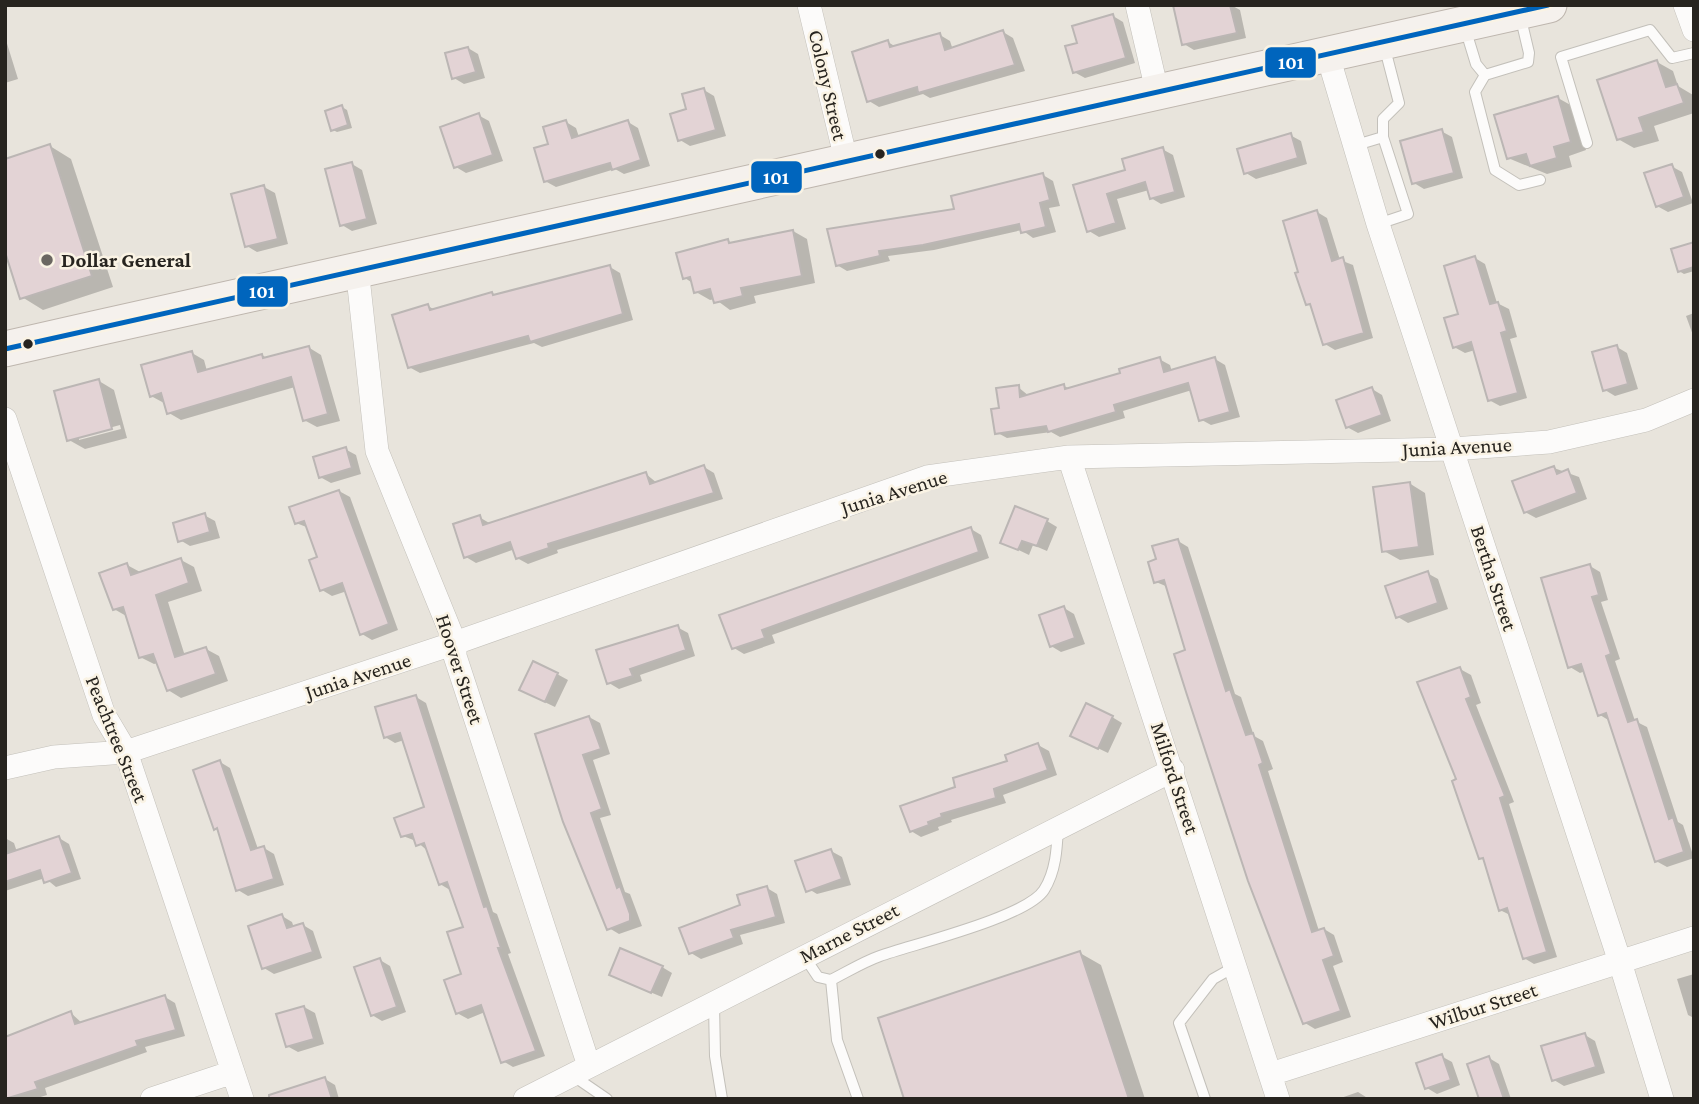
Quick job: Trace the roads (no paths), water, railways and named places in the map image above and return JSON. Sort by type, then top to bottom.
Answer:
[{"type":"main road","points":[[5,349],[357,268],[847,164],[1534,9]]},
{"type":"street","name":"Colony Street","points":[[809,5],[847,164]]},
{"type":"street","points":[[1138,5],[1158,95]]},
{"type":"street","points":[[1685,5],[1694,30]]},
{"type":"street","name":"Bertha Street","points":[[1328,56],[1353,146],[1620,962],[1662,1099]]},
{"type":"street","name":"Hoover Street","points":[[357,268],[377,451],[455,643],[459,670],[580,1070]]},
{"type":"street","name":"Junia Avenue","points":[[5,768],[54,757],[126,752],[455,643],[927,478],[1069,457],[1452,449],[1549,442],[1646,420],[1694,400]]},
{"type":"street","name":"Peachtree Street","points":[[5,419],[104,715],[126,752],[242,1099]]},
{"type":"street","name":"Milford Street","points":[[1069,457],[1278,1099]]},
{"type":"street","name":"Marne Street","points":[[526,1099],[1173,770]]},
{"type":"street","name":"Wilbur Street","points":[[1271,1074],[1694,938]]},
{"type":"street","points":[[152,1099],[233,1072]]},
{"type":"lane","points":[[1534,9],[1528,62],[1485,75],[1475,92],[1495,170],[1519,185],[1539,180]]},
{"type":"lane","points":[[1464,25],[1476,64],[1485,75]]},
{"type":"lane","points":[[1587,144],[1561,57],[1650,30],[1672,58],[1694,53]]},
{"type":"lane","points":[[1378,224],[1408,214],[1384,137],[1383,119],[1399,103],[1384,43]]},
{"type":"lane","points":[[1353,146],[1384,137]]},
{"type":"lane","points":[[804,956],[818,977],[831,980],[876,957],[1000,916],[1030,903],[1044,891],[1056,858],[1058,827]]},
{"type":"lane","points":[[1205,1099],[1179,1023],[1213,979],[1236,966]]},
{"type":"lane","points":[[831,980],[836,1040],[858,1099]]},
{"type":"lane","points":[[714,1002],[715,1056],[722,1099]]},
{"type":"lane","points":[[580,1070],[607,1099]]},
{"type":"place","name":"Dollar General","points":[[47,260]]}]
